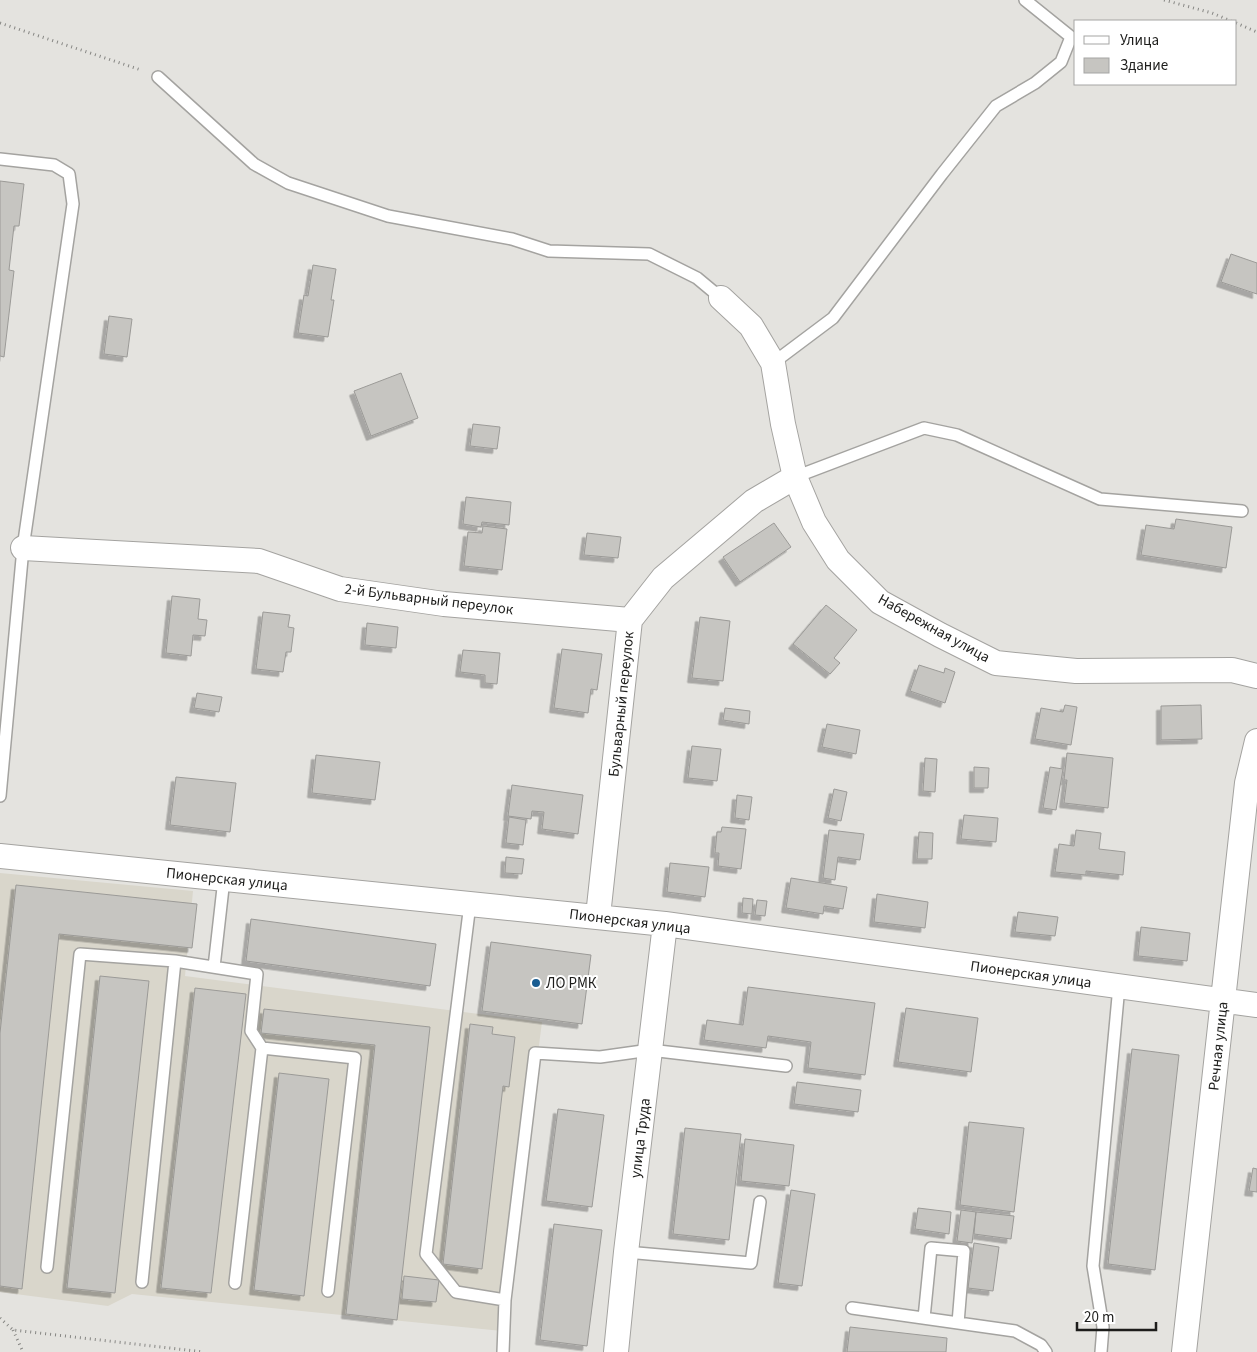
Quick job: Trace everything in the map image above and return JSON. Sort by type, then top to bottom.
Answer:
[{"type":"street","points":[[721,298],[751,326],[773,364]]},
{"type":"street","name":"Набережная улица","points":[[773,364],[783,424],[795,477],[814,522],[838,560],[880,602],[996,663],[1076,671],[1232,670],[1257,676]]},
{"type":"street","name":"Бульварный переулок","points":[[598,916],[630,620],[663,578],[754,501],[795,477]]},
{"type":"street","name":"2-й Бульварный переулок","points":[[23,548],[259,561],[340,589],[444,604],[630,620]]},
{"type":"street","name":"Речная улица","points":[[1184,1352],[1223,1000],[1257,741]]},
{"type":"street","name":"Пионерская улица","points":[[0,856],[666,924],[1257,1005]]},
{"type":"street","name":"улица Труда","points":[[616,1352],[626,1252],[666,924]]},
{"type":"lane","points":[[773,364],[833,318],[996,106],[1035,83],[1061,62],[1071,37],[1025,0]]},
{"type":"lane","points":[[158,77],[254,164],[288,184],[388,216],[512,239],[549,251],[648,254],[697,278],[721,298]]},
{"type":"lane","points":[[0,159],[54,165],[68,174],[73,204],[23,548],[0,796]]},
{"type":"lane","points":[[795,477],[924,428],[957,435],[1100,499],[1242,511]]},
{"type":"lane","points":[[214,967],[224,879]]},
{"type":"lane","points":[[470,904],[426,1254],[456,1292],[505,1300]]},
{"type":"lane","points":[[47,1267],[80,954],[174,961],[256,974],[252,1031],[262,1048],[236,1283]]},
{"type":"lane","points":[[142,1282],[174,961]]},
{"type":"lane","points":[[1101,1352],[1103,1327],[1093,1266],[1119,986]]},
{"type":"lane","points":[[262,1048],[355,1058],[328,1291]]},
{"type":"lane","points":[[504,1352],[505,1300],[535,1053],[600,1057],[650,1050],[786,1066]]},
{"type":"lane","points":[[626,1252],[751,1263],[760,1202]]},
{"type":"lane","points":[[924,1318],[931,1248],[964,1251],[958,1323]]},
{"type":"lane","points":[[852,1308],[1015,1331],[1041,1345],[1046,1352]]},
{"type":"path","points":[[1164,0],[1212,13],[1229,20]]},
{"type":"path","points":[[0,23],[133,66],[158,77]]},
{"type":"path","points":[[1237,23],[1257,32]]},
{"type":"path","points":[[0,1318],[12,1330],[24,1352]]},
{"type":"path","points":[[12,1330],[204,1352]]},
{"type":"shaded area","points":[[0,873],[193,891],[185,976],[542,1022],[502,1331],[132,1294],[108,1306],[0,1292]]},
{"type":"building","points":[[0,181],[24,184],[19,226],[14,226],[9,270],[14,271],[4,357],[0,356]]},
{"type":"building","points":[[1231,254],[1257,263],[1257,294],[1221,282]]},
{"type":"building","points":[[313,265],[336,269],[331,300],[334,300],[328,337],[298,333],[304,295],[308,296]]},
{"type":"building","points":[[109,316],[132,319],[127,357],[104,354]]},
{"type":"building","points":[[401,373],[418,418],[371,436],[354,391]]},
{"type":"building","points":[[473,424],[500,427],[497,449],[470,446]]},
{"type":"building","points":[[466,497],[511,502],[509,525],[482,522],[481,527],[463,524]]},
{"type":"building","points":[[1176,519],[1232,527],[1226,568],[1141,555],[1146,525],[1174,529]]},
{"type":"building","points":[[774,523],[791,547],[740,582],[723,557]]},
{"type":"building","points":[[483,526],[507,529],[502,570],[464,566],[468,532],[482,533]]},
{"type":"building","points":[[587,533],[621,537],[618,558],[584,555]]},
{"type":"building","points":[[172,596],[200,599],[198,619],[207,620],[205,636],[193,635],[191,656],[166,653]]},
{"type":"building","points":[[826,605],[857,630],[834,658],[840,663],[830,674],[793,644]]},
{"type":"building","points":[[263,612],[290,615],[288,627],[294,628],[291,652],[286,652],[283,672],[256,669]]},
{"type":"building","points":[[700,617],[730,621],[723,681],[692,678]]},
{"type":"building","points":[[367,623],[398,627],[396,648],[365,645]]},
{"type":"building","points":[[562,649],[602,654],[597,690],[591,689],[588,713],[554,708]]},
{"type":"building","points":[[463,650],[500,653],[497,684],[485,683],[485,675],[460,672]]},
{"type":"building","points":[[919,665],[944,673],[945,668],[955,672],[945,703],[910,691]]},
{"type":"building","points":[[197,693],[222,697],[219,712],[194,708]]},
{"type":"building","points":[[1065,705],[1077,707],[1071,745],[1035,739],[1041,708],[1063,712]]},
{"type":"building","points":[[1201,705],[1202,739],[1161,740],[1161,706]]},
{"type":"building","points":[[725,708],[750,711],[749,724],[723,720]]},
{"type":"building","points":[[827,724],[860,730],[856,754],[822,747]]},
{"type":"building","points":[[692,746],[721,749],[717,781],[688,778]]},
{"type":"building","points":[[1067,753],[1113,758],[1108,808],[1064,803],[1067,780],[1064,780]]},
{"type":"building","points":[[316,755],[380,762],[375,800],[312,793]]},
{"type":"building","points":[[925,758],[937,759],[935,792],[923,791]]},
{"type":"building","points":[[974,767],[989,768],[988,788],[974,788]]},
{"type":"building","points":[[1050,767],[1063,769],[1056,810],[1043,808]]},
{"type":"building","points":[[176,777],[236,783],[230,832],[170,825]]},
{"type":"building","points":[[512,785],[583,795],[578,834],[542,829],[544,812],[532,811],[531,819],[508,816]]},
{"type":"building","points":[[834,789],[847,792],[841,821],[828,818]]},
{"type":"building","points":[[737,795],[752,797],[749,820],[735,818]]},
{"type":"building","points":[[964,815],[998,818],[996,842],[961,839]]},
{"type":"building","points":[[509,817],[526,820],[523,845],[506,843]]},
{"type":"building","points":[[722,827],[746,829],[741,869],[718,866],[719,853],[715,853],[717,832],[721,832]]},
{"type":"building","points":[[829,830],[864,834],[860,860],[838,857],[835,880],[823,878]]},
{"type":"building","points":[[1076,830],[1101,833],[1099,849],[1125,852],[1123,875],[1086,871],[1086,875],[1055,872],[1059,844],[1074,846]]},
{"type":"building","points":[[919,832],[933,833],[932,859],[917,859]]},
{"type":"building","points":[[506,857],[524,859],[522,874],[505,873]]},
{"type":"building","points":[[670,863],[709,867],[705,897],[667,892]]},
{"type":"building","points":[[791,878],[847,887],[843,909],[824,906],[823,914],[786,908]]},
{"type":"building","points":[[16,885],[197,904],[192,948],[59,934],[22,1289],[0,1286],[0,1033]]},
{"type":"building","points":[[877,894],[928,902],[925,928],[874,922]]},
{"type":"building","points":[[743,898],[753,899],[752,914],[742,913]]},
{"type":"building","points":[[757,900],[767,901],[765,916],[755,915]]},
{"type":"building","points":[[1018,912],[1058,917],[1055,936],[1015,932]]},
{"type":"building","points":[[251,919],[436,944],[430,986],[246,961]]},
{"type":"building","points":[[1141,927],[1190,933],[1187,961],[1138,956]]},
{"type":"building","name":"ЛО РМК","points":[[491,942],[591,955],[582,1024],[482,1011]]},
{"type":"building","points":[[100,976],[149,981],[115,1293],[67,1288]]},
{"type":"building","points":[[748,987],[875,1003],[865,1075],[808,1068],[811,1042],[768,1036],[766,1048],[704,1040],[707,1020],[743,1025]]},
{"type":"building","points":[[195,988],[246,994],[211,1293],[161,1288]]},
{"type":"building","points":[[906,1008],[978,1018],[971,1072],[898,1062]]},
{"type":"building","points":[[264,1009],[430,1027],[397,1320],[346,1314],[375,1045],[261,1033]]},
{"type":"building","points":[[470,1024],[493,1027],[492,1034],[515,1037],[509,1087],[503,1086],[482,1269],[443,1264]]},
{"type":"building","points":[[1132,1049],[1179,1055],[1155,1270],[1108,1264]]},
{"type":"building","points":[[279,1073],[329,1079],[304,1296],[254,1290]]},
{"type":"building","points":[[797,1082],[861,1090],[858,1112],[794,1104]]},
{"type":"building","points":[[558,1109],[604,1115],[592,1207],[546,1201]]},
{"type":"building","points":[[969,1122],[1024,1128],[1014,1212],[960,1205]]},
{"type":"building","points":[[685,1128],[741,1134],[729,1240],[673,1234]]},
{"type":"building","points":[[745,1139],[794,1145],[789,1186],[741,1181]]},
{"type":"building","points":[[1253,1168],[1257,1169],[1257,1192],[1249,1191]]},
{"type":"building","points":[[791,1190],[815,1194],[802,1286],[778,1283]]},
{"type":"building","points":[[918,1208],[951,1212],[949,1234],[915,1229]]},
{"type":"building","points":[[961,1210],[976,1212],[972,1243],[957,1241]]},
{"type":"building","points":[[976,1212],[1014,1216],[1011,1239],[974,1234]]},
{"type":"building","points":[[554,1224],[602,1230],[587,1346],[540,1340]]},
{"type":"building","points":[[974,1243],[999,1247],[993,1291],[968,1288]]},
{"type":"building","points":[[404,1276],[439,1280],[436,1302],[402,1299]]},
{"type":"building","points":[[850,1327],[947,1338],[946,1352],[847,1352]]},
{"type":"place","name":"ЛО РМК","points":[[536,983]]}]
